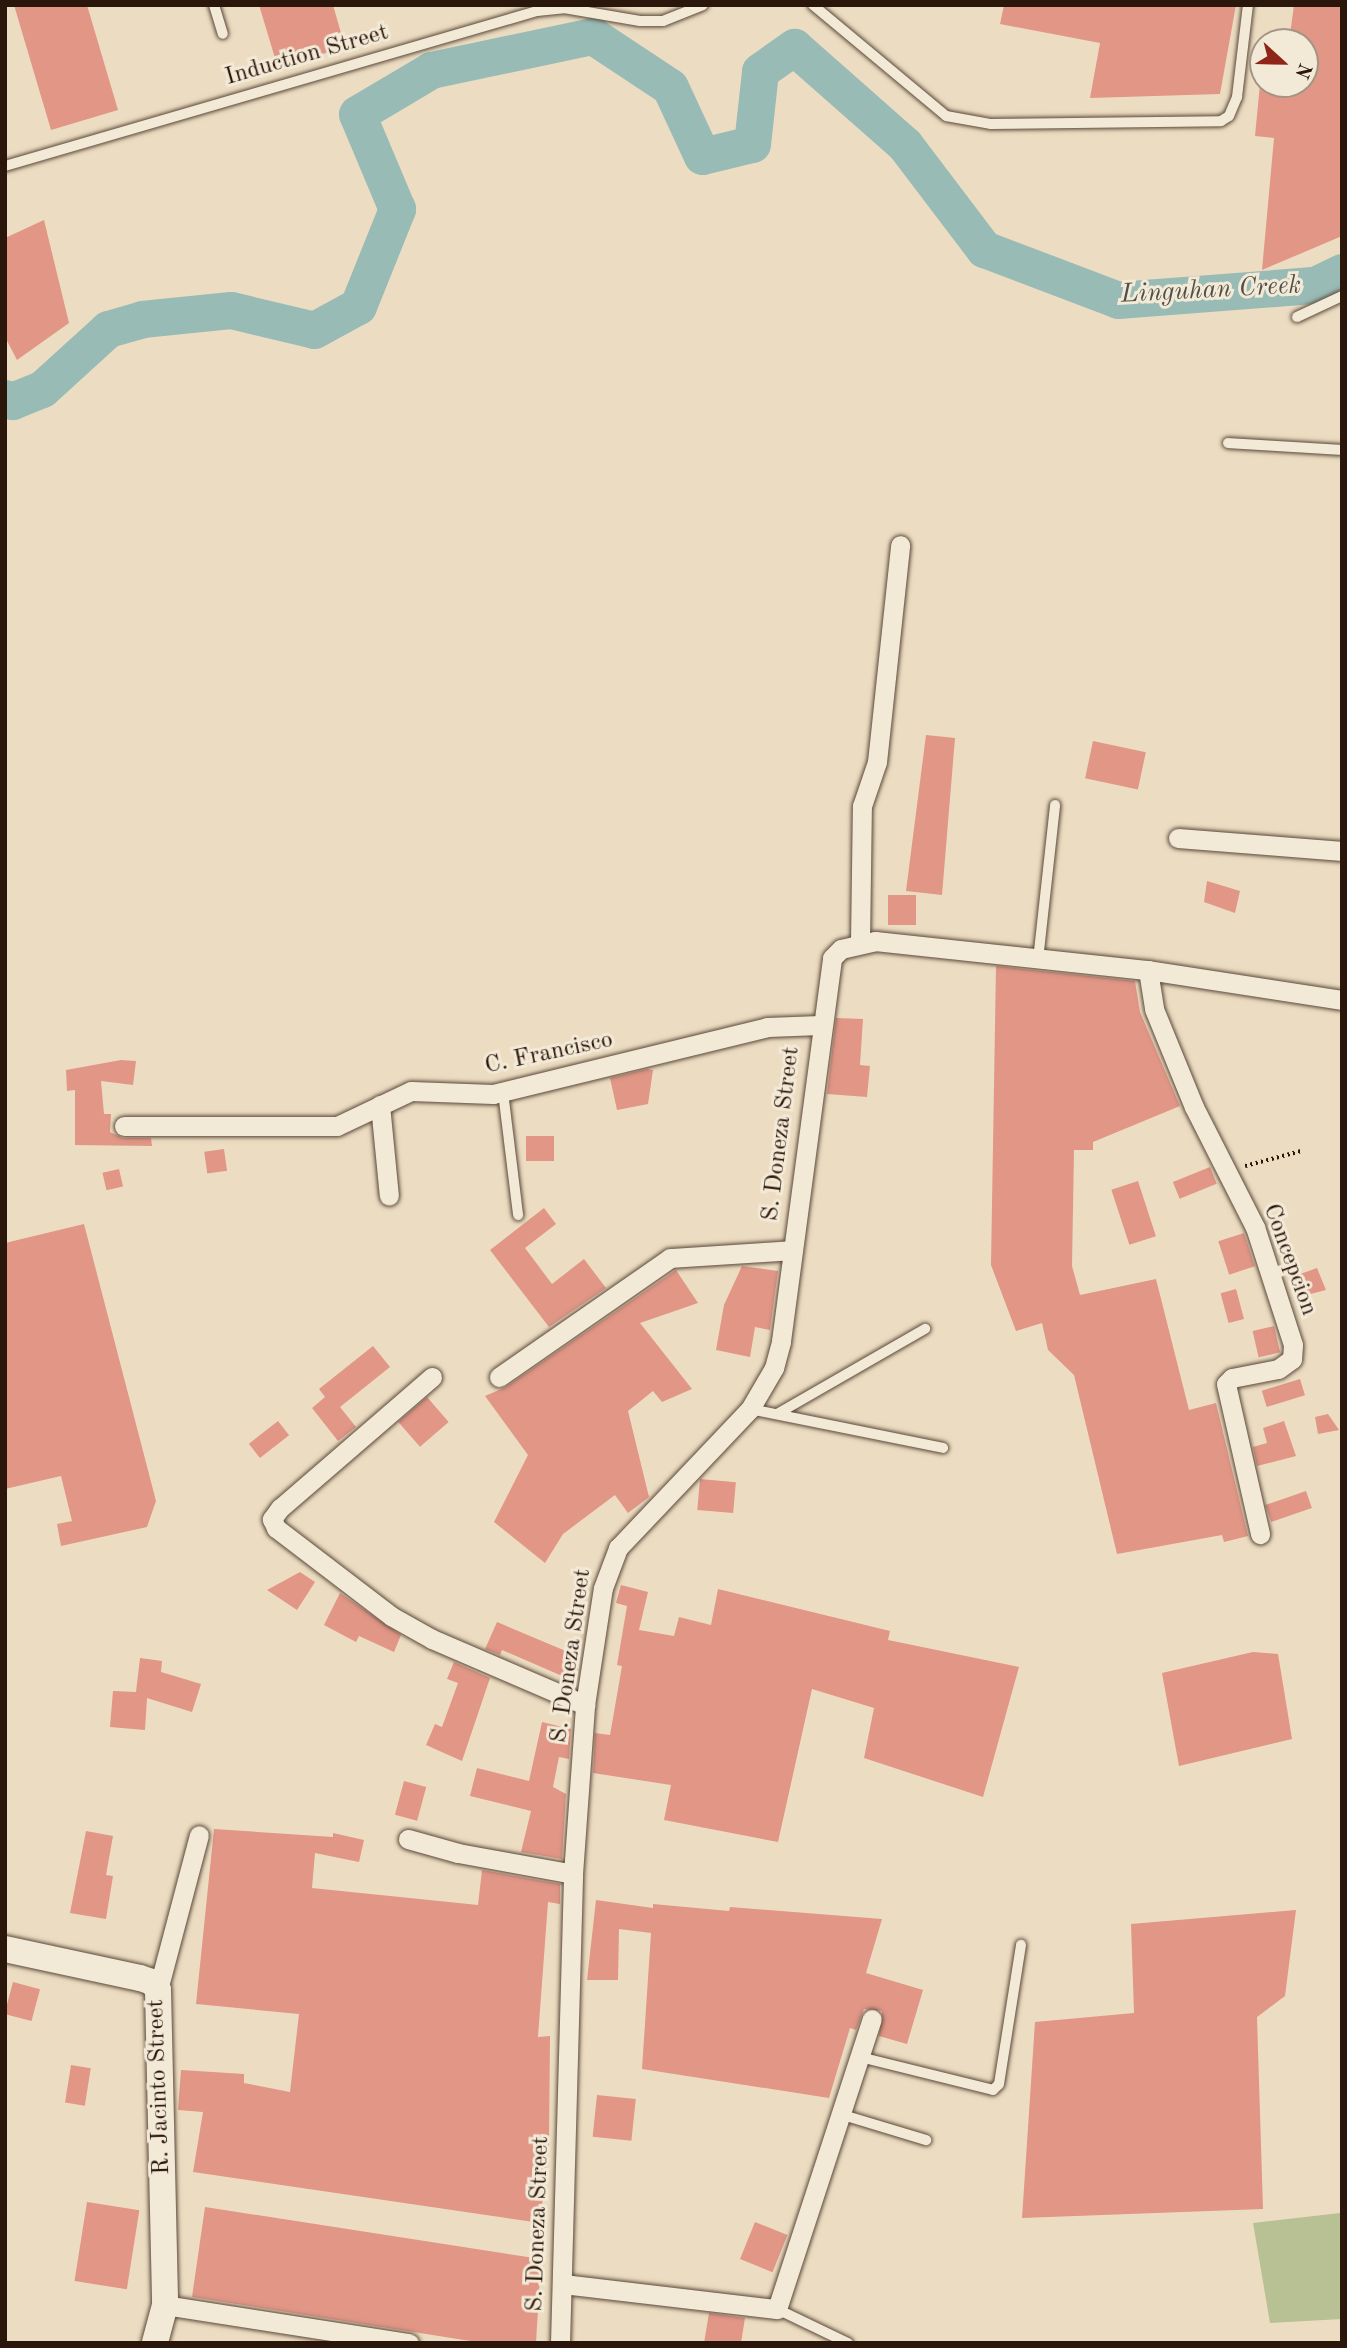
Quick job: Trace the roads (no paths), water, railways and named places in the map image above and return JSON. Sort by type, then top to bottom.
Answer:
[{"type":"street","points":[[900,545],[877,762],[862,806],[860,943],[1147,970],[1342,1000]]},
{"type":"street","points":[[1178,838],[1342,850]]},
{"type":"street","name":"S. Doneza Street","points":[[560,2343],[573,1874],[586,1705],[603,1588],[612,1559],[626,1538],[750,1409],[766,1386],[781,1341],[820,1025],[832,958],[841,949],[860,943]]},
{"type":"street","name":"Concepcion","points":[[1147,970],[1154,1009],[1228,1174],[1255,1227],[1293,1345],[1292,1359],[1278,1369],[1232,1378],[1226,1384],[1260,1534]]},
{"type":"street","name":"C. Francisco","points":[[124,1126],[321,1127],[357,1119],[411,1091],[503,1092],[767,1027],[820,1025]]},
{"type":"street","points":[[380,1105],[389,1196]]},
{"type":"street","points":[[499,1377],[670,1258],[793,1250]]},
{"type":"street","points":[[432,1377],[279,1508],[272,1519],[276,1528],[391,1616],[586,1705]]},
{"type":"street","points":[[158,1990],[199,1835]]},
{"type":"street","points":[[408,1839],[458,1853],[573,1874]]},
{"type":"street","name":"R. Jacinto Street","points":[[5,1949],[140,1978],[152,1982],[158,1990],[165,2305],[155,2343]]},
{"type":"street","points":[[563,2284],[777,2309],[843,2115],[872,2019]]},
{"type":"street","points":[[165,2305],[409,2343]]},
{"type":"lane","points":[[214,5],[223,34]]},
{"type":"lane","name":"Induction Street","points":[[5,166],[537,11],[564,8],[640,21],[663,21],[703,5]]},
{"type":"lane","points":[[813,5],[946,116],[991,124],[1222,121],[1229,116],[1237,97],[1248,5]]},
{"type":"lane","points":[[1297,317],[1342,296]]},
{"type":"lane","points":[[1228,443],[1342,450]]},
{"type":"lane","points":[[1038,960],[1055,805]]},
{"type":"lane","points":[[503,1092],[518,1216]]},
{"type":"lane","points":[[777,1414],[925,1329]]},
{"type":"lane","points":[[750,1409],[943,1448]]},
{"type":"lane","points":[[860,2056],[993,2090],[999,2084],[1021,1945]]},
{"type":"lane","points":[[843,2115],[926,2140]]},
{"type":"lane","points":[[777,2309],[848,2343]]},
{"type":"waterway","name":"Linguhan Creek","points":[[5,398],[12,401],[42,389],[108,329],[142,319],[231,310],[314,330],[358,306],[397,209],[357,114],[431,70],[593,36],[670,87],[702,156],[752,144],[760,71],[794,47],[905,145],[984,249],[1118,300],[1315,285],[1342,272]]}]
